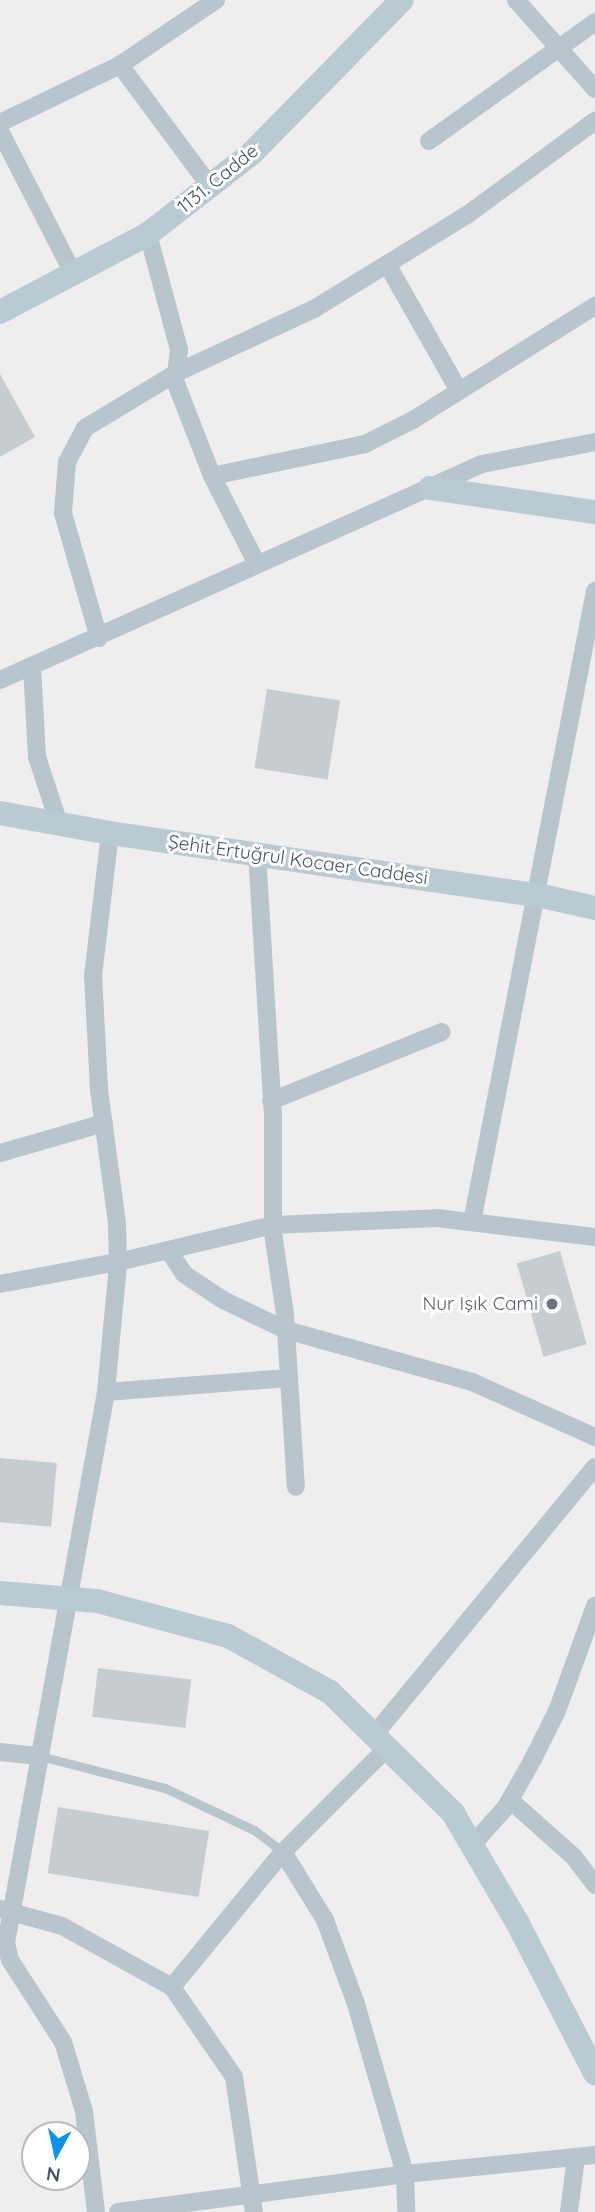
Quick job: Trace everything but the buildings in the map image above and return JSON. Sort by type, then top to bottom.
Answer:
[{"type":"street","points":[[0,122],[120,65],[216,0]]},
{"type":"street","name":"1131. Cadde","points":[[0,312],[72,271],[148,234],[211,186],[252,153],[402,0]]},
{"type":"street","points":[[516,0],[557,52],[595,89]]},
{"type":"street","points":[[429,141],[557,52],[595,22]]},
{"type":"street","points":[[120,65],[211,186]]},
{"type":"street","points":[[99,638],[63,513],[67,463],[85,428],[176,373],[314,309],[467,215],[595,121]]},
{"type":"street","points":[[0,131],[72,271]]},
{"type":"street","points":[[148,234],[179,349],[175,381],[212,476],[257,564]]},
{"type":"street","points":[[387,264],[459,391]]},
{"type":"street","points":[[212,476],[365,444],[459,391],[595,306]]},
{"type":"street","points":[[0,680],[99,638],[482,464],[595,442]]},
{"type":"street","points":[[430,488],[595,512]]},
{"type":"street","points":[[472,1222],[595,591]]},
{"type":"street","points":[[32,667],[37,757],[59,824]]},
{"type":"street","name":"Şehit Ertuğrul Kocaer Caddesi","points":[[0,813],[110,833],[537,895],[595,908]]},
{"type":"street","points":[[96,2212],[84,2111],[63,2042],[10,1960],[6,1942],[6,1910],[72,1599],[106,1392],[118,1262],[93,976],[110,833]]},
{"type":"street","points":[[257,854],[271,1101],[273,1225],[286,1330],[296,1487]]},
{"type":"street","points":[[271,1101],[442,1032]]},
{"type":"street","points":[[0,1153],[104,1123]]},
{"type":"street","points":[[0,1284],[118,1262],[273,1225],[437,1218],[595,1237]]},
{"type":"street","points":[[168,1250],[184,1275],[223,1300],[286,1330],[472,1382],[595,1437]]},
{"type":"street","points":[[106,1392],[288,1378]]},
{"type":"street","points":[[173,1987],[283,1852],[380,1742],[595,1467]]},
{"type":"street","points":[[0,1593],[97,1601],[228,1636],[330,1692],[453,1813],[595,2073]]},
{"type":"street","points":[[472,1845],[510,1800],[557,1711],[595,1606]]},
{"type":"street","points":[[0,1752],[38,1756]]},
{"type":"street","points":[[510,1800],[574,1857],[595,1885]]},
{"type":"street","points":[[283,1852],[326,1920],[356,2004],[405,2174],[406,2212]]},
{"type":"street","points":[[6,1910],[62,1926],[173,1987],[234,2077],[255,2204]]},
{"type":"street","points":[[118,2212],[255,2204],[405,2174],[595,2155]]},
{"type":"street","points":[[569,2212],[576,2157]]},
{"type":"lane","points":[[38,1756],[165,1788],[254,1830],[283,1852]]},
{"type":"place","name":"Nur Işık Cami","points":[[552,1304]]}]
